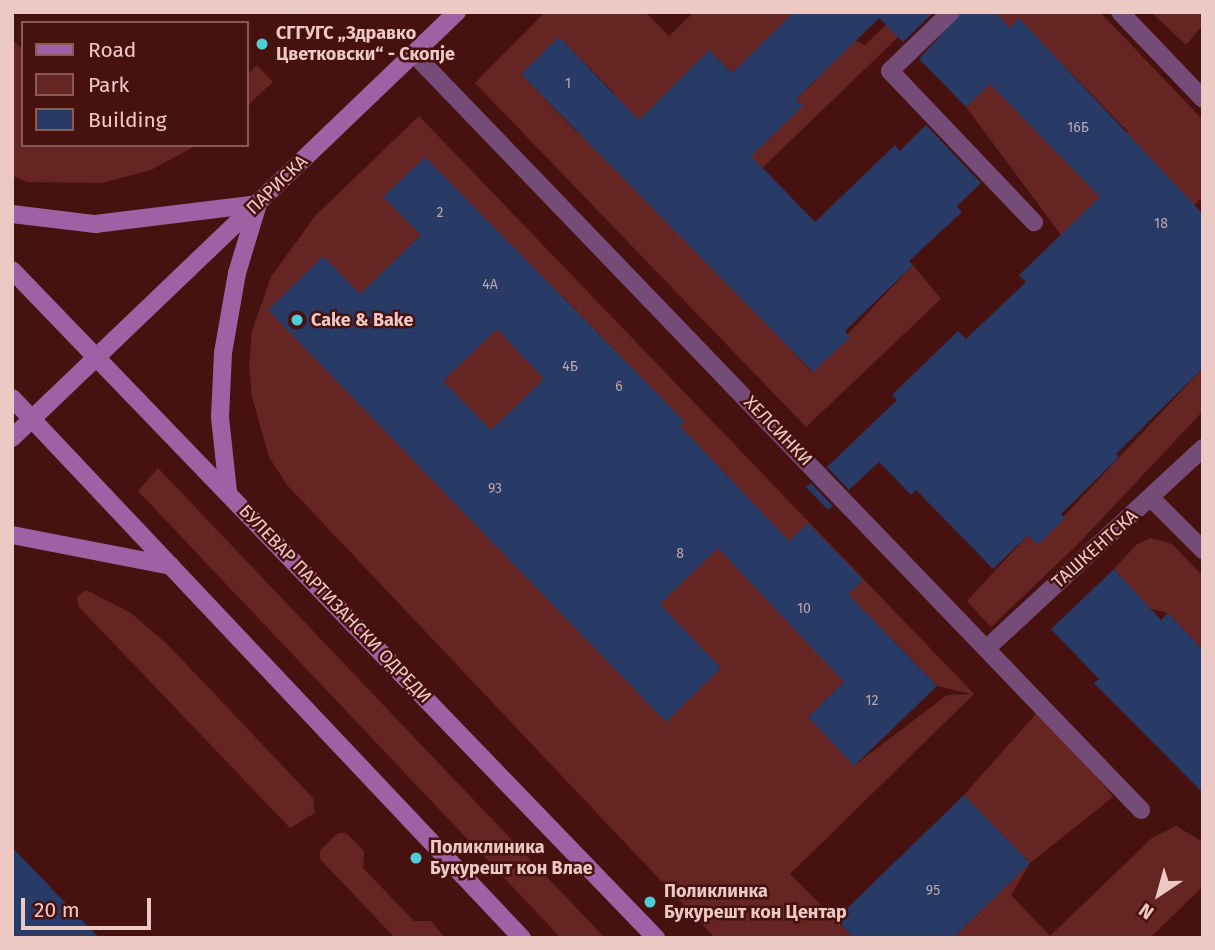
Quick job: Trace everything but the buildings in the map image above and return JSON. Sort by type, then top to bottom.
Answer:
[{"type":"street","name":"ПАРИСКА","points":[[12,438],[457,12]]},
{"type":"street","points":[[951,12],[890,71],[1034,222]]},
{"type":"street","points":[[1120,12],[1203,99]]},
{"type":"street","name":"ХЕЛСИНКИ","points":[[414,54],[1141,810]]},
{"type":"street","points":[[12,214],[95,224],[258,204],[237,273],[223,353],[220,417],[228,492]]},
{"type":"street","name":"БУЛЕВАР ПАРТИЗАНСКИ ОДРЕДИ","points":[[12,271],[97,356],[656,938]]},
{"type":"street","points":[[12,398],[522,938]]},
{"type":"street","name":"ТАШКЕНТСКА","points":[[986,649],[1203,448]]},
{"type":"street","points":[[1152,498],[1203,550]]},
{"type":"street","points":[[12,535],[171,566]]},
{"type":"green space","points":[[545,12],[645,12],[669,36],[694,12],[795,12],[865,45],[899,12],[924,12],[723,206],[740,296],[812,372],[913,265],[941,299],[806,427],[475,83]],"holes":[[[770,36],[815,81],[796,99],[802,106],[768,140],[681,79],[709,50],[732,73]],[[559,37],[615,94],[577,132],[521,74]]]},
{"type":"green space","points":[[995,12],[1100,12],[1203,120],[1203,197],[1194,205],[1061,235],[966,107],[990,83],[1081,177],[1128,132],[1019,19],[1010,28]]},
{"type":"green space","points":[[1151,12],[1203,12],[1203,25],[1186,45]]},
{"type":"green space","points":[[12,39],[21,48],[21,147],[193,147],[151,170],[102,183],[28,182],[12,176]]},
{"type":"green space","points":[[257,65],[273,82],[248,105],[248,74]]},
{"type":"green space","points":[[419,116],[974,694],[790,874],[854,938],[715,938],[287,485],[269,457],[252,397],[249,364],[252,331],[271,277],[315,216]],"holes":[[[425,157],[546,281],[396,259],[421,235],[384,197]],[[323,257],[721,668],[667,721],[268,310]],[[562,296],[684,422],[638,467],[529,394],[544,379],[512,344]],[[681,461],[720,468],[758,509]],[[890,637],[937,686],[971,694],[947,695],[855,765],[808,717]]]},
{"type":"green space","points":[[1203,368],[1203,411],[1078,544],[991,627],[967,601],[1028,535],[1038,544]]},
{"type":"green space","points":[[158,468],[605,938],[561,938],[138,491]]},
{"type":"green space","points":[[1151,538],[1172,544],[1203,576],[1203,650],[1168,613],[1149,608],[1114,569],[1137,544]]},
{"type":"green space","points":[[86,590],[131,613],[168,645],[313,798],[315,813],[290,828],[78,606],[77,597]]},
{"type":"green space","points":[[1042,707],[1113,797],[1030,863],[964,795]]},
{"type":"green space","points":[[1176,826],[1203,842],[1203,886],[1150,938],[953,938],[1030,863],[1011,895],[1050,936],[1152,838]]},
{"type":"green space","points":[[338,833],[346,833],[364,851],[363,868],[414,921],[431,921],[445,938],[395,938],[320,859],[320,850]]},
{"type":"place","name":"СГГУГС „Здравко Цветковски“ - Скопје","points":[[262,44]]},
{"type":"place","name":"Cake & Bake","points":[[297,320]]},
{"type":"place","name":"Поликлиника Букурешт кон Влае","points":[[416,858]]},
{"type":"place","name":"Поликлинка Букурешт кон Центар","points":[[650,902]]}]
